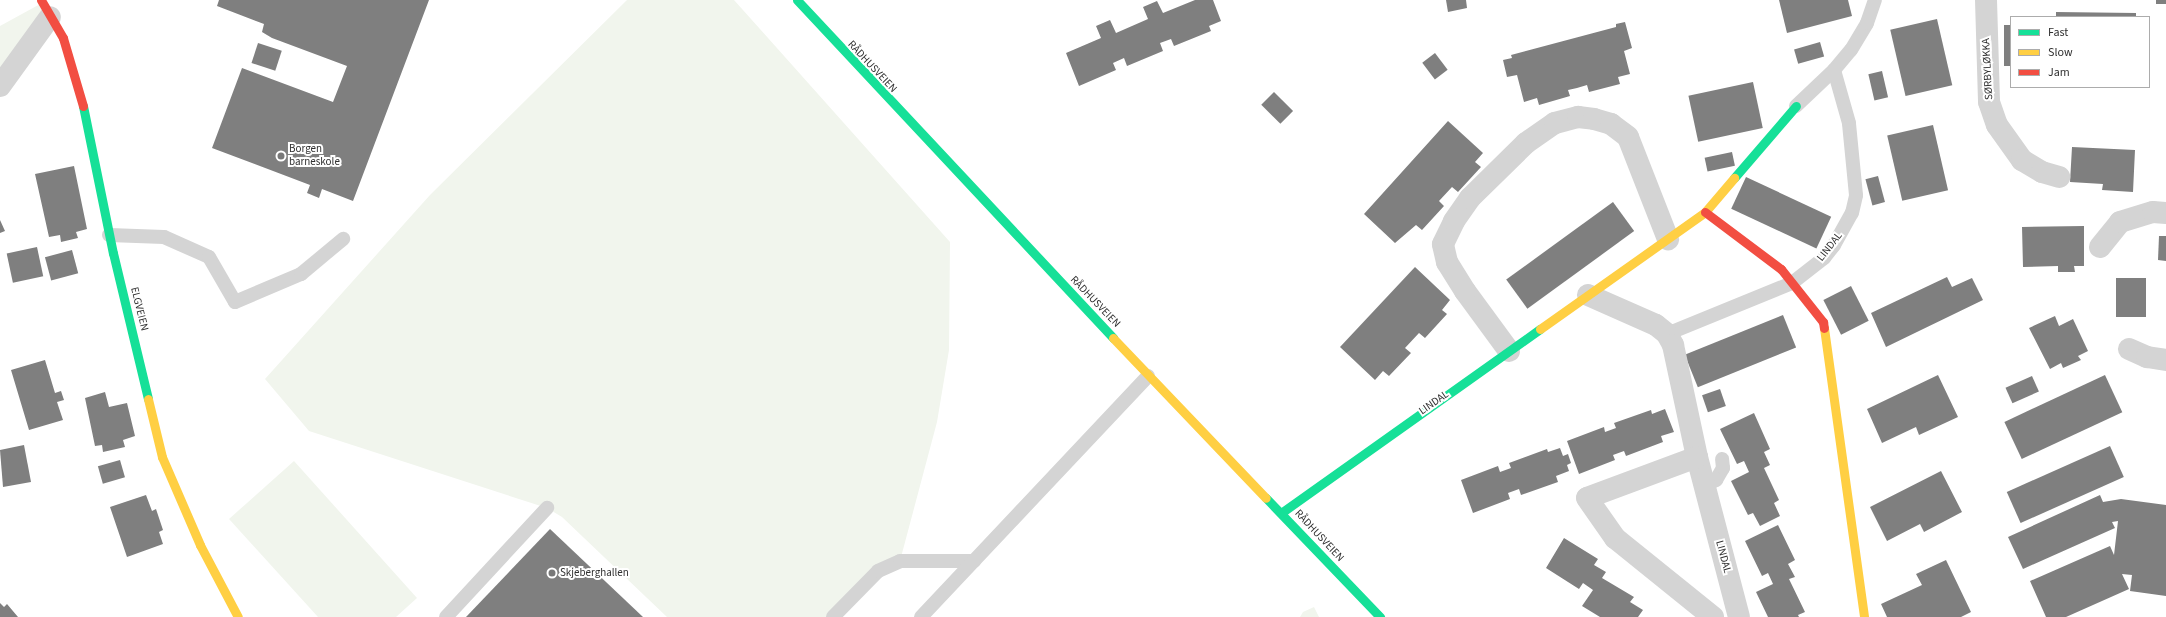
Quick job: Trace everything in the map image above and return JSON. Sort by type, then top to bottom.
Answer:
[{"type":"street","name":"RÅDHUSVEIEN","points":[[796,0],[849,59],[1148,376],[1380,617]]},
{"type":"street","name":"SØRBYLØKKA","points":[[1986,0],[1989,102],[1997,125],[2022,160],[2042,172],[2059,177]]},
{"type":"street","points":[[0,86],[45,9]]},
{"type":"street","name":"ELGVEIEN","points":[[45,9],[63,38],[86,117],[109,235],[162,457],[197,538],[238,617]]},
{"type":"street","name":"LINDAL","points":[[1281,513],[1705,212],[1796,106]]},
{"type":"street","points":[[1509,351],[1465,291],[1447,262],[1443,244],[1454,221],[1470,198],[1526,143],[1555,123],[1578,117],[1611,124],[1628,137],[1668,239]]},
{"type":"street","points":[[1705,212],[1781,269],[1823,322],[1864,617]]},
{"type":"street","points":[[2100,247],[2120,222],[2153,212],[2166,212]]},
{"type":"street","points":[[1588,295],[1656,325],[1668,334]]},
{"type":"street","name":"LINDAL","points":[[1668,334],[1673,345],[1697,457],[1739,617]]},
{"type":"street","points":[[2129,349],[2148,357],[2166,360]]},
{"type":"street","points":[[1697,457],[1587,498],[1614,538],[1713,617]]},
{"type":"lane","name":"LINDAL","points":[[1796,106],[1834,70],[1867,24],[1875,0]]},
{"type":"lane","name":"LINDAL","points":[[1668,334],[1792,283],[1824,258],[1848,222],[1854,204],[1854,156],[1849,123],[1834,70]]},
{"type":"lane","points":[[109,235],[164,237],[209,257],[235,302],[301,274],[342,239]]},
{"type":"lane","points":[[921,617],[1148,376]]},
{"type":"lane","points":[[1705,486],[1716,480],[1723,468],[1722,459]]},
{"type":"lane","points":[[446,617],[547,508]]},
{"type":"lane","points":[[833,617],[878,571],[900,561],[974,561]]},
{"type":"shaded area","points":[[627,0],[734,0],[950,242],[949,350],[937,422],[900,561],[833,617],[667,617],[562,517],[547,508],[309,431],[265,379],[430,195]]},
{"type":"shaded area","points":[[42,3],[50,17],[0,86],[0,26]]},
{"type":"shaded area","points":[[294,461],[417,598],[396,617],[318,617],[229,519]]},
{"type":"shaded area","points":[[1314,607],[1319,617],[1300,617],[1303,612]]},
{"type":"building","name":"Borgen barneskole","points":[[219,0],[429,0],[353,201],[322,189],[319,198],[307,193],[310,185],[212,148],[242,68],[333,102],[347,66],[272,38],[262,32],[264,24],[217,6]]},
{"type":"building","points":[[1195,0],[1213,0],[1221,21],[1209,26],[1211,31],[1174,46],[1171,39],[1160,43],[1163,51],[1127,66],[1124,58],[1113,63],[1116,70],[1079,86],[1066,53],[1101,38],[1096,26],[1110,20],[1116,33],[1148,19],[1143,7],[1157,1],[1163,13]]},
{"type":"building","points":[[1446,0],[1466,0],[1467,8],[1448,12]]},
{"type":"building","points":[[1779,0],[1848,0],[1852,16],[1787,33]]},
{"type":"building","points":[[2156,0],[2166,0],[2166,4],[2156,4]]},
{"type":"building","points":[[2056,12],[2136,13],[2136,16],[2056,16]]},
{"type":"building","points":[[1937,19],[1952,85],[1906,96],[1890,30]]},
{"type":"building","points":[[1625,22],[1632,48],[1624,51],[1630,74],[1618,77],[1620,84],[1589,92],[1587,85],[1568,90],[1570,96],[1539,105],[1537,98],[1524,102],[1517,75],[1507,77],[1503,60],[1512,58],[1511,55],[1616,27],[1616,24]]},
{"type":"building","points":[[2004,25],[2010,25],[2010,66],[2004,66]]},
{"type":"building","points":[[1820,42],[1824,56],[1798,64],[1794,49]]},
{"type":"building","points":[[258,43],[282,51],[275,71],[252,63]]},
{"type":"building","points":[[1435,53],[1448,70],[1435,79],[1422,63]]},
{"type":"building","points":[[1882,71],[1888,97],[1874,100],[1868,74]]},
{"type":"building","points":[[1753,82],[1763,128],[1698,142],[1688,96]]},
{"type":"building","points":[[1274,92],[1293,111],[1280,124],[1261,105]]},
{"type":"building","points":[[1448,121],[1483,153],[1475,162],[1481,167],[1458,192],[1452,187],[1439,201],[1444,206],[1422,230],[1416,225],[1395,243],[1364,214]]},
{"type":"building","points":[[1933,125],[1948,190],[1902,201],[1887,136]]},
{"type":"building","points":[[2072,147],[2135,150],[2133,192],[2102,190],[2103,184],[2070,182]]},
{"type":"building","points":[[1732,152],[1735,166],[1708,172],[1705,158]]},
{"type":"building","points":[[74,166],[87,229],[76,232],[78,238],[61,242],[60,235],[49,237],[35,174]]},
{"type":"building","points":[[1878,176],[1885,202],[1872,205],[1865,179]]},
{"type":"building","points":[[1746,177],[1831,217],[1816,248],[1731,209]]},
{"type":"building","points":[[1613,202],[1634,231],[1527,309],[1506,280]]},
{"type":"building","points":[[0,220],[5,231],[0,233]]},
{"type":"building","points":[[2084,226],[2084,266],[2074,266],[2075,272],[2058,272],[2058,266],[2023,267],[2022,227]]},
{"type":"building","points":[[2159,236],[2166,236],[2166,261],[2158,260]]},
{"type":"building","points":[[37,247],[43,276],[13,283],[7,253]]},
{"type":"building","points":[[72,250],[78,273],[51,280],[45,257]]},
{"type":"building","points":[[1415,267],[1450,300],[1442,310],[1447,314],[1425,338],[1419,333],[1405,348],[1411,353],[1389,376],[1383,371],[1375,380],[1340,347]]},
{"type":"building","points":[[1947,277],[1952,287],[1972,278],[1983,300],[1886,347],[1871,313]]},
{"type":"building","points":[[2116,278],[2146,278],[2146,317],[2116,317]]},
{"type":"building","points":[[1851,286],[1869,321],[1841,335],[1823,300]]},
{"type":"building","points":[[1783,315],[1796,347],[1698,387],[1685,355]]},
{"type":"building","points":[[2055,316],[2059,326],[2073,319],[2088,351],[2078,356],[2081,360],[2063,368],[2061,363],[2050,369],[2029,328]]},
{"type":"building","points":[[45,360],[55,393],[61,391],[64,400],[57,402],[63,420],[29,430],[11,370]]},
{"type":"building","points":[[1938,375],[1958,417],[1919,435],[1916,427],[1882,443],[1867,409]]},
{"type":"building","points":[[2105,375],[2122,412],[2022,459],[2004,422]]},
{"type":"building","points":[[2032,376],[2039,392],[2012,403],[2006,388]]},
{"type":"building","points":[[1720,389],[1726,406],[1708,412],[1702,395]]},
{"type":"building","points":[[105,392],[109,407],[127,403],[135,436],[123,440],[125,447],[103,452],[102,445],[95,446],[85,398]]},
{"type":"building","points":[[1665,409],[1674,432],[1661,436],[1663,442],[1626,456],[1624,451],[1613,455],[1615,460],[1579,474],[1567,441],[1604,427],[1605,432],[1616,428],[1614,423],[1651,410],[1652,414]]},
{"type":"building","points":[[1754,413],[1770,449],[1764,452],[1770,465],[1764,468],[1779,500],[1774,503],[1780,516],[1760,526],[1753,513],[1748,515],[1731,481],[1749,472],[1744,461],[1737,464],[1720,429]]},
{"type":"building","points":[[24,445],[31,482],[3,487],[0,450]]},
{"type":"building","points":[[2110,446],[2124,477],[2021,523],[2007,492]]},
{"type":"building","points":[[1560,448],[1563,456],[1568,454],[1571,463],[1567,465],[1569,471],[1556,476],[1558,482],[1521,495],[1519,489],[1508,493],[1510,499],[1473,513],[1461,480],[1498,466],[1500,472],[1511,468],[1509,463],[1547,449],[1548,452]]},
{"type":"building","points":[[120,460],[125,477],[103,484],[98,466]]},
{"type":"building","points":[[1941,471],[1962,512],[1924,532],[1920,524],[1887,541],[1870,507]]},
{"type":"building","points":[[146,495],[152,511],[156,509],[163,530],[159,532],[163,544],[127,557],[110,507]]},
{"type":"building","points":[[2100,495],[2103,502],[2121,499],[2166,505],[2166,596],[2130,591],[2132,575],[2122,574],[2129,589],[2066,617],[2046,617],[2030,581],[2110,546],[2114,555],[2118,521],[2112,522],[2115,528],[2023,569],[2008,537]]},
{"type":"building","points":[[1778,525],[1795,560],[1788,564],[1795,577],[1789,579],[1805,612],[1798,615],[1799,617],[1768,617],[1756,592],[1773,584],[1768,573],[1762,576],[1745,541]]},
{"type":"building","name":"Skjeberghallen","points":[[550,529],[643,617],[466,617]]},
{"type":"building","points":[[1564,538],[1598,559],[1594,565],[1606,572],[1602,578],[1634,597],[1630,602],[1643,610],[1638,617],[1600,617],[1582,606],[1593,590],[1583,583],[1579,589],[1546,568]]},
{"type":"building","points":[[1946,560],[1971,612],[1961,617],[1887,617],[1881,604],[1922,585],[1916,574]]},
{"type":"building","points":[[0,603],[4,607],[7,604],[18,617],[0,617]]},
{"type":"traffic: fast","points":[[797,0],[1113,338]]},
{"type":"traffic: fast","points":[[83,106],[113,253],[148,399]]},
{"type":"traffic: fast","points":[[1734,178],[1796,106]]},
{"type":"traffic: fast","points":[[1281,513],[1540,329]]},
{"type":"traffic: fast","points":[[1266,498],[1380,617]]},
{"type":"traffic: slow","points":[[1540,329],[1705,212],[1734,178]]},
{"type":"traffic: slow","points":[[1824,328],[1864,617]]},
{"type":"traffic: slow","points":[[1113,338],[1266,498]]},
{"type":"traffic: slow","points":[[148,399],[162,457],[200,545],[238,617]]},
{"type":"traffic: jam","points":[[41,0],[63,38],[83,106]]},
{"type":"traffic: jam","points":[[1705,212],[1781,269],[1823,322],[1824,328]]},
{"type":"place","name":"Borgen barneskole","points":[[281,156]]},
{"type":"place","name":"Skjeberghallen","points":[[552,573]]}]
